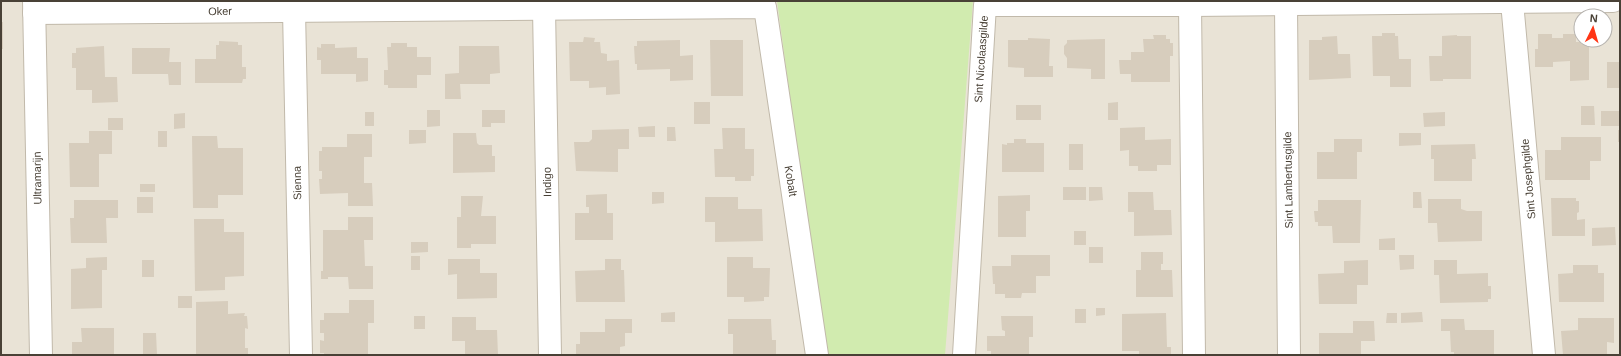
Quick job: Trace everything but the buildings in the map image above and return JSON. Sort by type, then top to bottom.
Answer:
[{"type":"street","points":[[1194,355],[1190,5],[1613,1]]},
{"type":"street","name":"Sint Josephgilde","points":[[1512,2],[1544,355]]},
{"type":"street","name":"Oker","points":[[34,7],[294,10],[544,8],[690,4],[765,7]]},
{"type":"street","name":"Sint Nicolaasgilde","points":[[964,355],[985,5],[1190,5]]},
{"type":"street","name":"Sint Lambertusgilde","points":[[1286,5],[1289,355]]},
{"type":"street","name":"Ultramarijn","points":[[34,7],[41,355]]},
{"type":"street","name":"Kobalt","points":[[765,7],[818,355]]},
{"type":"street","name":"Indigo","points":[[544,8],[550,355]]},
{"type":"street","name":"Sienna","points":[[294,10],[301,355]]},
{"type":"shaded area","points":[[1,1],[1620,1],[1620,355],[1,355]]},
{"type":"green space","points":[[777,1],[973,1],[945,355],[825,355]]}]
